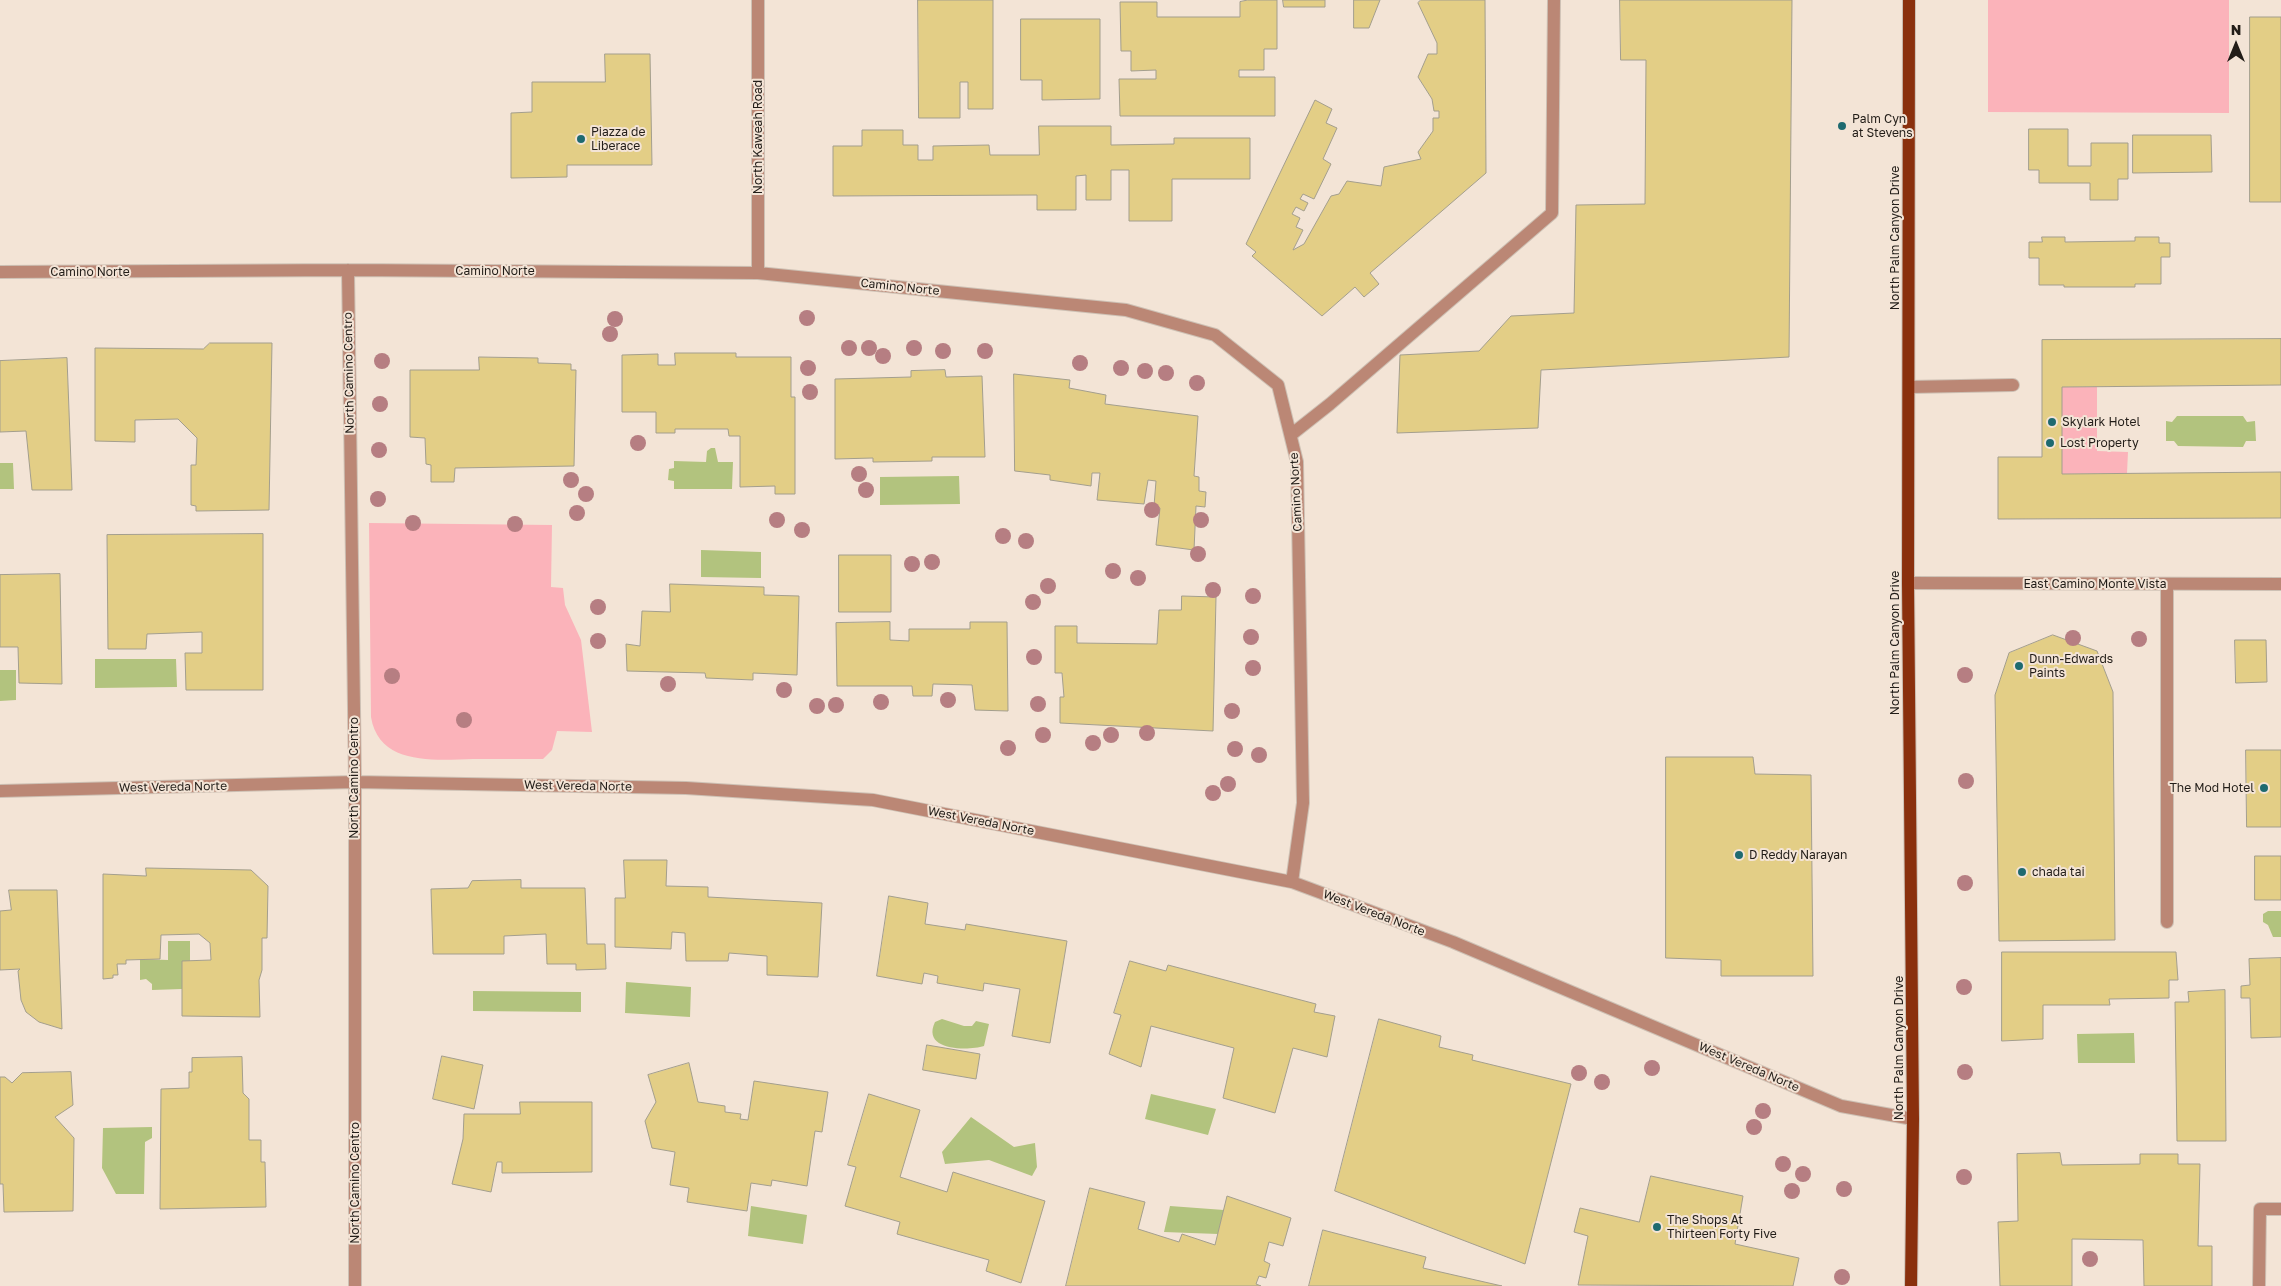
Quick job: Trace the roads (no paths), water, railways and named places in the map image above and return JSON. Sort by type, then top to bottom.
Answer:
[{"type":"main road","name":"North Palm Canyon Drive","points":[[1908,0],[1908,583],[1913,1119],[1912,1286]]},
{"type":"street","name":"North Kaweah Road","points":[[758,0],[758,273]]},
{"type":"street","points":[[1292,434],[1330,404],[1552,213],[1554,0]]},
{"type":"street","name":"Camino Norte","points":[[0,272],[348,270],[758,273],[1126,310],[1215,335],[1278,385],[1292,434],[1297,462],[1303,802],[1292,882]]},
{"type":"street","name":"North Camino Centro","points":[[348,270],[355,782],[356,1286]]},
{"type":"street","points":[[1909,387],[2013,385]]},
{"type":"street","name":"East Camino Monte Vista","points":[[1908,583],[2281,584]]},
{"type":"street","points":[[2166,584],[2166,922]]},
{"type":"street","name":"West Vereda Norte","points":[[0,791],[355,782],[686,788],[873,800],[1292,882],[1454,942],[1841,1106],[1913,1119]]},
{"type":"street","points":[[2259,1286],[2260,1209],[2281,1209]]},
{"type":"place","name":"Palm Cyn at Stevens","points":[[1842,126]]},
{"type":"place","name":"Piazza de Liberace","points":[[581,139]]},
{"type":"place","name":"Skylark Hotel","points":[[2052,422]]},
{"type":"place","name":"Lost Property","points":[[2050,443]]},
{"type":"place","name":"Dunn-Edwards Paints","points":[[2019,666]]},
{"type":"place","name":"The Mod Hotel","points":[[2264,788]]},
{"type":"place","name":"D Reddy Narayan","points":[[1739,855]]},
{"type":"place","name":"chada tai","points":[[2022,872]]},
{"type":"place","name":"The Shops At Thirteen Forty Five","points":[[1657,1227]]}]
